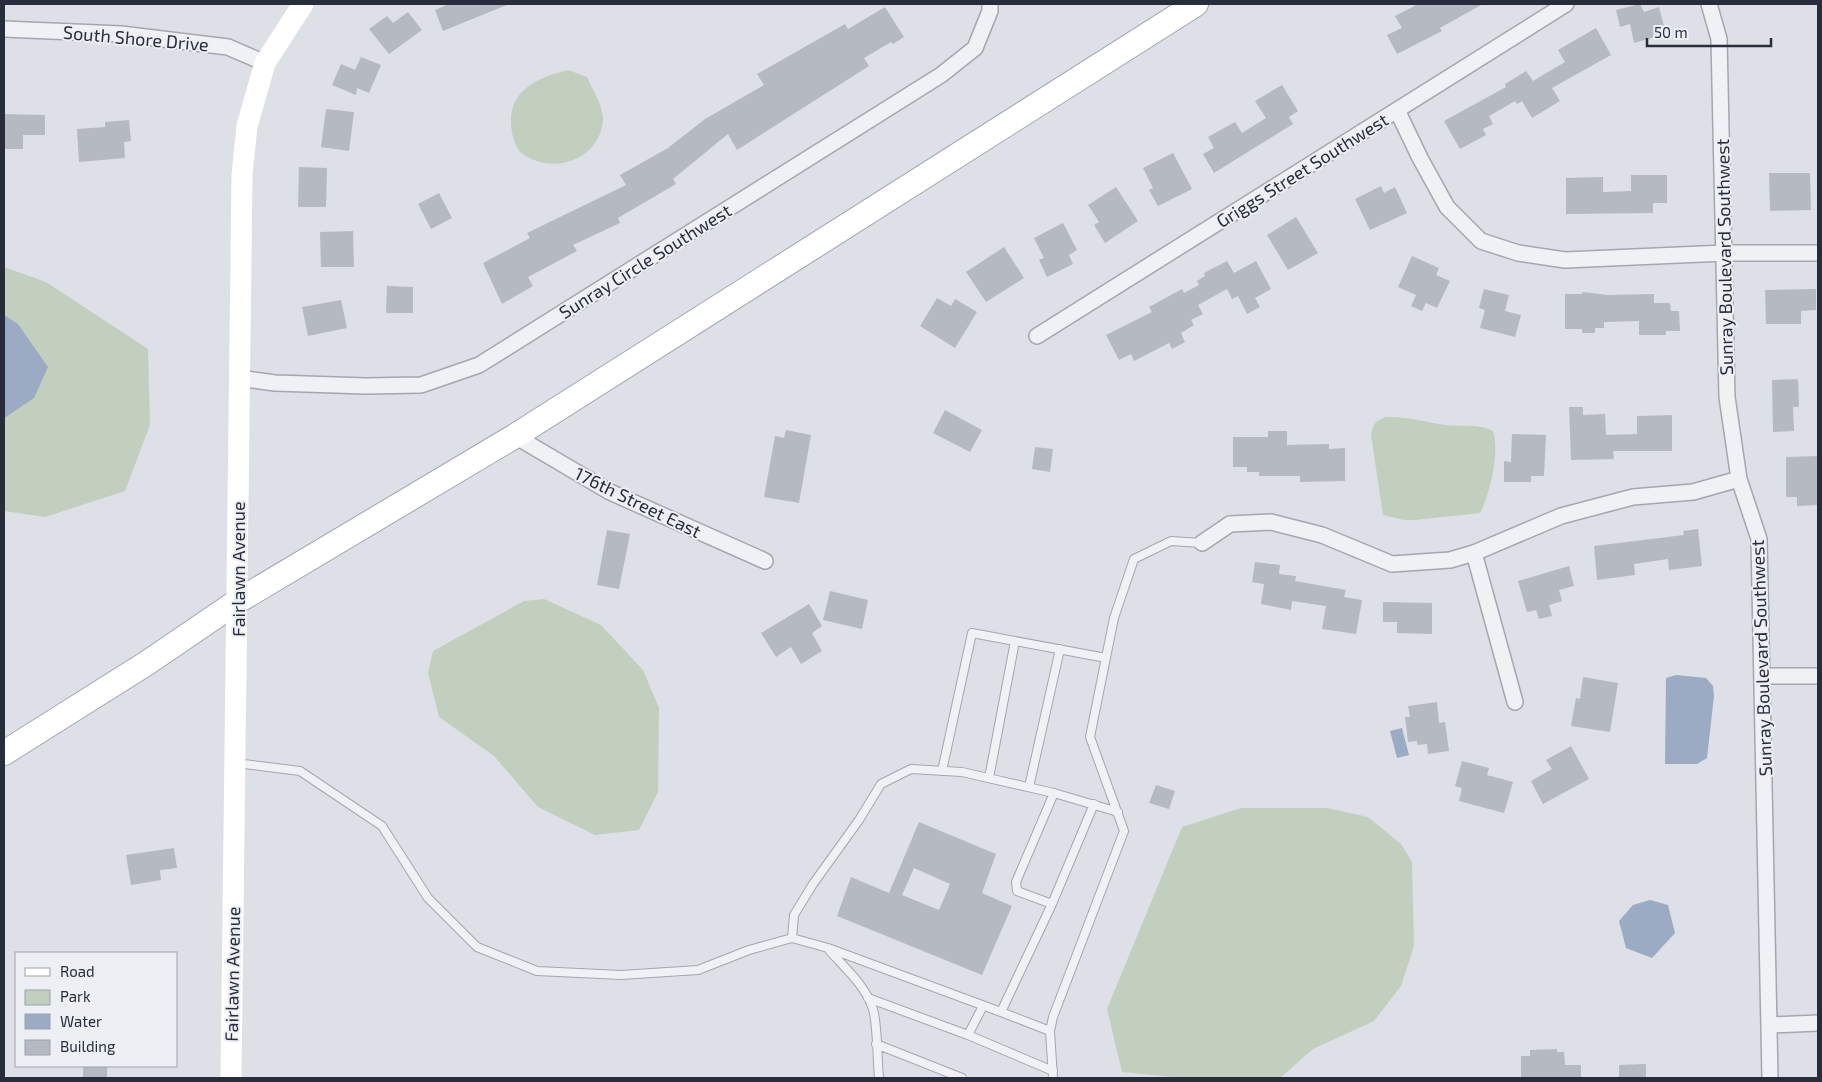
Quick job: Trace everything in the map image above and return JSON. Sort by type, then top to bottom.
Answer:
[{"type":"main road","points":[[4,753],[147,663],[238,601],[515,436],[1196,4]]},
{"type":"street","name":"Fairlawn Avenue","points":[[231,1078],[242,175],[247,126],[265,63],[304,4]]},
{"type":"street","name":"Sunray Circle Southwest","points":[[239,378],[284,384],[421,385],[479,365],[941,75],[975,48],[990,11],[990,4]]},
{"type":"street","name":"Griggs Street Southwest","points":[[1036,336],[1566,4]]},
{"type":"street","name":"Sunray Boulevard Southwest","points":[[1709,4],[1719,39],[1727,397],[1739,479],[1759,539],[1770,1078]]},
{"type":"street","name":"South Shore Drive","points":[[4,29],[121,34],[228,47],[265,63]]},
{"type":"street","points":[[1398,110],[1420,158],[1447,207],[1481,241],[1518,253],[1565,260],[1725,253],[1818,253]]},
{"type":"street","name":"176th Street East","points":[[515,436],[610,492],[765,561]]},
{"type":"street","points":[[1202,543],[1230,524],[1271,522],[1322,535],[1392,564],[1450,560],[1474,553],[1570,514],[1633,497],[1693,492],[1739,479]]},
{"type":"street","points":[[1474,553],[1515,702]]},
{"type":"street","points":[[1763,676],[1818,676]]},
{"type":"street","points":[[1769,1025],[1818,1023]]},
{"type":"lane","points":[[868,998],[968,1035],[1053,1074],[1050,1031],[1054,1016],[1124,831],[1090,737],[1114,618],[1134,559],[1171,541],[1202,543]]},
{"type":"lane","points":[[942,771],[972,633],[1106,658]]},
{"type":"lane","points":[[989,778],[1015,641]]},
{"type":"lane","points":[[1030,787],[1060,649]]},
{"type":"lane","points":[[236,763],[300,771],[382,826],[428,898],[477,947],[537,971],[621,975],[698,970],[749,950],[792,938],[828,948],[1050,1031]]},
{"type":"lane","points":[[792,938],[794,915],[812,884],[859,820],[881,784],[912,769],[962,772],[1054,793],[1118,812]]},
{"type":"lane","points":[[1052,904],[1017,891],[1016,882],[1054,793]]},
{"type":"lane","points":[[1001,1012],[1052,904],[1094,804]]},
{"type":"lane","points":[[828,948],[868,998],[873,1010],[879,1078]]},
{"type":"lane","points":[[968,1035],[983,1006]]},
{"type":"lane","points":[[876,1044],[962,1078]]},
{"type":"green space","points":[[568,70],[587,77],[602,109],[603,120],[600,134],[594,145],[574,160],[562,163],[536,161],[524,155],[517,148],[514,141],[511,118],[513,107],[518,97],[533,83]]},
{"type":"green space","points":[[4,267],[46,282],[148,349],[150,425],[125,491],[45,517],[4,511]]},
{"type":"green space","points":[[1386,417],[1409,418],[1446,425],[1476,426],[1493,431],[1495,461],[1487,495],[1480,513],[1415,520],[1404,520],[1383,515],[1371,435],[1375,423]]},
{"type":"green space","points":[[544,599],[601,625],[643,670],[659,708],[658,792],[639,830],[595,835],[538,807],[494,756],[439,717],[428,673],[433,651],[524,601]]},
{"type":"green space","points":[[1241,808],[1327,808],[1368,817],[1401,844],[1412,862],[1414,946],[1401,986],[1374,1021],[1313,1049],[1280,1078],[1181,1078],[1122,1072],[1107,1009],[1182,827]]},
{"type":"water","points":[[4,315],[18,324],[48,367],[34,398],[6,417],[4,416]]},
{"type":"water","points":[[1676,675],[1706,678],[1713,686],[1714,696],[1707,758],[1697,764],[1665,764],[1666,678]]},
{"type":"water","points":[[1402,728],[1409,755],[1397,758],[1390,731]]},
{"type":"water","points":[[1650,900],[1668,905],[1675,933],[1652,958],[1626,948],[1619,921],[1633,905]]},
{"type":"building","points":[[449,4],[509,4],[443,31],[435,10]]},
{"type":"building","points":[[1418,4],[1483,4],[1440,28],[1442,31],[1397,54],[1387,35],[1402,28],[1395,16]]},
{"type":"building","points":[[1640,4],[1644,12],[1659,7],[1666,34],[1634,43],[1630,24],[1620,27],[1616,10]]},
{"type":"building","points":[[885,7],[904,37],[893,44],[891,42],[864,58],[869,66],[737,150],[728,134],[673,179],[676,184],[618,218],[620,223],[573,245],[577,251],[528,277],[533,286],[502,304],[483,263],[530,238],[527,233],[626,185],[620,175],[668,148],[705,119],[764,85],[757,74],[845,24],[848,29]]},
{"type":"building","points":[[408,12],[422,30],[389,54],[369,29],[387,16],[393,23]]},
{"type":"building","points":[[1596,28],[1611,55],[1552,88],[1560,101],[1532,118],[1522,101],[1517,104],[1515,101],[1489,116],[1493,124],[1483,129],[1486,135],[1460,149],[1444,121],[1506,87],[1505,84],[1526,71],[1533,81],[1565,62],[1558,50]]},
{"type":"building","points":[[361,57],[381,65],[369,93],[357,88],[356,95],[332,85],[341,64],[355,70]]},
{"type":"building","points":[[1282,85],[1298,111],[1289,117],[1293,124],[1214,173],[1203,154],[1214,148],[1208,137],[1235,122],[1242,133],[1266,118],[1255,101]]},
{"type":"building","points":[[326,109],[354,112],[349,151],[321,147]]},
{"type":"building","points":[[4,114],[45,115],[45,135],[23,135],[23,149],[4,149]]},
{"type":"building","points":[[129,120],[131,141],[124,142],[125,158],[79,162],[77,129],[105,127],[105,122]]},
{"type":"building","points":[[1173,153],[1192,189],[1158,206],[1149,190],[1153,188],[1143,168]]},
{"type":"building","points":[[299,167],[327,168],[326,207],[298,207]]},
{"type":"building","points":[[1769,173],[1810,173],[1811,210],[1770,211]]},
{"type":"building","points":[[1631,175],[1667,175],[1667,203],[1653,203],[1653,213],[1566,214],[1566,178],[1603,177],[1603,192],[1631,191]]},
{"type":"building","points":[[1381,186],[1384,193],[1395,187],[1407,213],[1370,230],[1355,199]]},
{"type":"building","points":[[1116,187],[1138,221],[1105,243],[1094,225],[1099,222],[1088,205]]},
{"type":"building","points":[[439,193],[452,218],[431,229],[418,204]]},
{"type":"building","points":[[1296,217],[1318,253],[1288,270],[1267,235]]},
{"type":"building","points":[[1063,223],[1077,250],[1069,255],[1073,264],[1047,277],[1039,260],[1044,258],[1034,238]]},
{"type":"building","points":[[353,231],[354,267],[321,267],[320,232]]},
{"type":"building","points":[[1004,247],[1024,278],[986,302],[966,272]]},
{"type":"building","points":[[1412,256],[1439,268],[1436,275],[1450,281],[1437,308],[1426,303],[1422,311],[1411,306],[1416,295],[1398,287]]},
{"type":"building","points":[[1227,261],[1234,273],[1256,261],[1271,289],[1255,298],[1260,307],[1247,314],[1238,296],[1232,299],[1227,289],[1198,305],[1203,314],[1191,320],[1194,325],[1181,333],[1185,342],[1172,349],[1169,343],[1134,361],[1131,354],[1119,360],[1106,335],[1152,312],[1149,307],[1182,289],[1184,293],[1199,285],[1197,281],[1205,276],[1204,273]]},
{"type":"building","points":[[387,286],[413,287],[413,313],[386,313]]},
{"type":"building","points":[[1484,289],[1509,295],[1505,311],[1521,315],[1515,337],[1480,328],[1485,310],[1479,308]]},
{"type":"building","points":[[1816,289],[1816,310],[1801,311],[1801,324],[1766,324],[1765,290]]},
{"type":"building","points":[[1582,292],[1608,295],[1654,294],[1654,303],[1670,303],[1671,311],[1679,311],[1680,331],[1666,331],[1666,335],[1639,335],[1639,321],[1604,322],[1604,328],[1595,328],[1595,333],[1582,333],[1582,329],[1565,329],[1565,294],[1582,294]]},
{"type":"building","points":[[937,298],[951,306],[955,299],[977,312],[955,348],[920,326]]},
{"type":"building","points":[[341,300],[347,328],[308,336],[302,307]]},
{"type":"building","points":[[1798,379],[1799,407],[1793,407],[1794,431],[1773,432],[1772,380]]},
{"type":"building","points":[[1569,407],[1583,407],[1583,415],[1605,414],[1606,435],[1637,434],[1637,416],[1672,415],[1672,451],[1613,451],[1614,459],[1571,460]]},
{"type":"building","points":[[945,410],[982,430],[970,452],[933,433]]},
{"type":"building","points":[[786,430],[811,435],[799,503],[764,497],[775,436],[784,438]]},
{"type":"building","points":[[1268,431],[1287,431],[1287,445],[1329,444],[1329,449],[1345,448],[1345,481],[1300,482],[1300,476],[1259,476],[1259,472],[1247,472],[1247,467],[1233,467],[1233,437],[1268,437]]},
{"type":"building","points":[[1512,434],[1546,435],[1544,476],[1531,476],[1531,482],[1504,482],[1504,461],[1511,462]]},
{"type":"building","points":[[1035,447],[1053,449],[1050,472],[1032,469]]},
{"type":"building","points":[[1818,456],[1818,505],[1797,506],[1797,497],[1786,497],[1786,457]]},
{"type":"building","points":[[1698,529],[1702,566],[1669,570],[1668,559],[1634,564],[1635,575],[1597,580],[1594,546],[1684,535],[1683,531]]},
{"type":"building","points":[[607,530],[630,534],[619,589],[597,585]]},
{"type":"building","points":[[1255,562],[1280,565],[1279,574],[1296,576],[1295,581],[1346,590],[1344,597],[1362,600],[1356,634],[1322,629],[1326,606],[1292,601],[1291,610],[1261,604],[1264,584],[1252,582]]},
{"type":"building","points":[[1569,566],[1574,586],[1559,590],[1562,601],[1549,605],[1552,616],[1539,619],[1536,610],[1527,612],[1518,581]]},
{"type":"building","points":[[830,591],[868,600],[862,629],[823,620]]},
{"type":"building","points":[[1383,602],[1432,603],[1432,634],[1397,633],[1397,622],[1383,622]]},
{"type":"building","points":[[809,604],[822,626],[812,633],[822,651],[801,664],[791,647],[776,657],[761,633]]},
{"type":"building","points":[[1583,677],[1618,683],[1610,732],[1571,726],[1576,698],[1580,699]]},
{"type":"building","points":[[1437,702],[1439,723],[1445,722],[1449,751],[1428,754],[1427,744],[1417,745],[1417,741],[1408,742],[1405,717],[1410,717],[1408,706]]},
{"type":"building","points":[[1571,746],[1589,779],[1543,804],[1531,781],[1552,769],[1546,760]]},
{"type":"building","points":[[1462,761],[1489,768],[1487,775],[1513,782],[1504,813],[1459,801],[1462,788],[1455,786]]},
{"type":"building","points":[[1156,785],[1175,791],[1169,809],[1149,803]]},
{"type":"building","points":[[919,822],[996,854],[982,893],[1012,906],[982,975],[837,916],[851,877],[889,893]],"holes":[[[914,868],[950,884],[939,910],[902,895]]]},
{"type":"building","points":[[174,848],[177,868],[160,870],[161,880],[131,885],[126,855]]},
{"type":"building","points":[[1557,1049],[1557,1052],[1564,1052],[1565,1065],[1581,1065],[1581,1078],[1521,1078],[1521,1056],[1530,1056],[1530,1050]]},
{"type":"building","points":[[1646,1064],[1646,1078],[1619,1078],[1619,1065]]},
{"type":"building","points":[[83,1067],[107,1067],[107,1078],[83,1078]]}]
